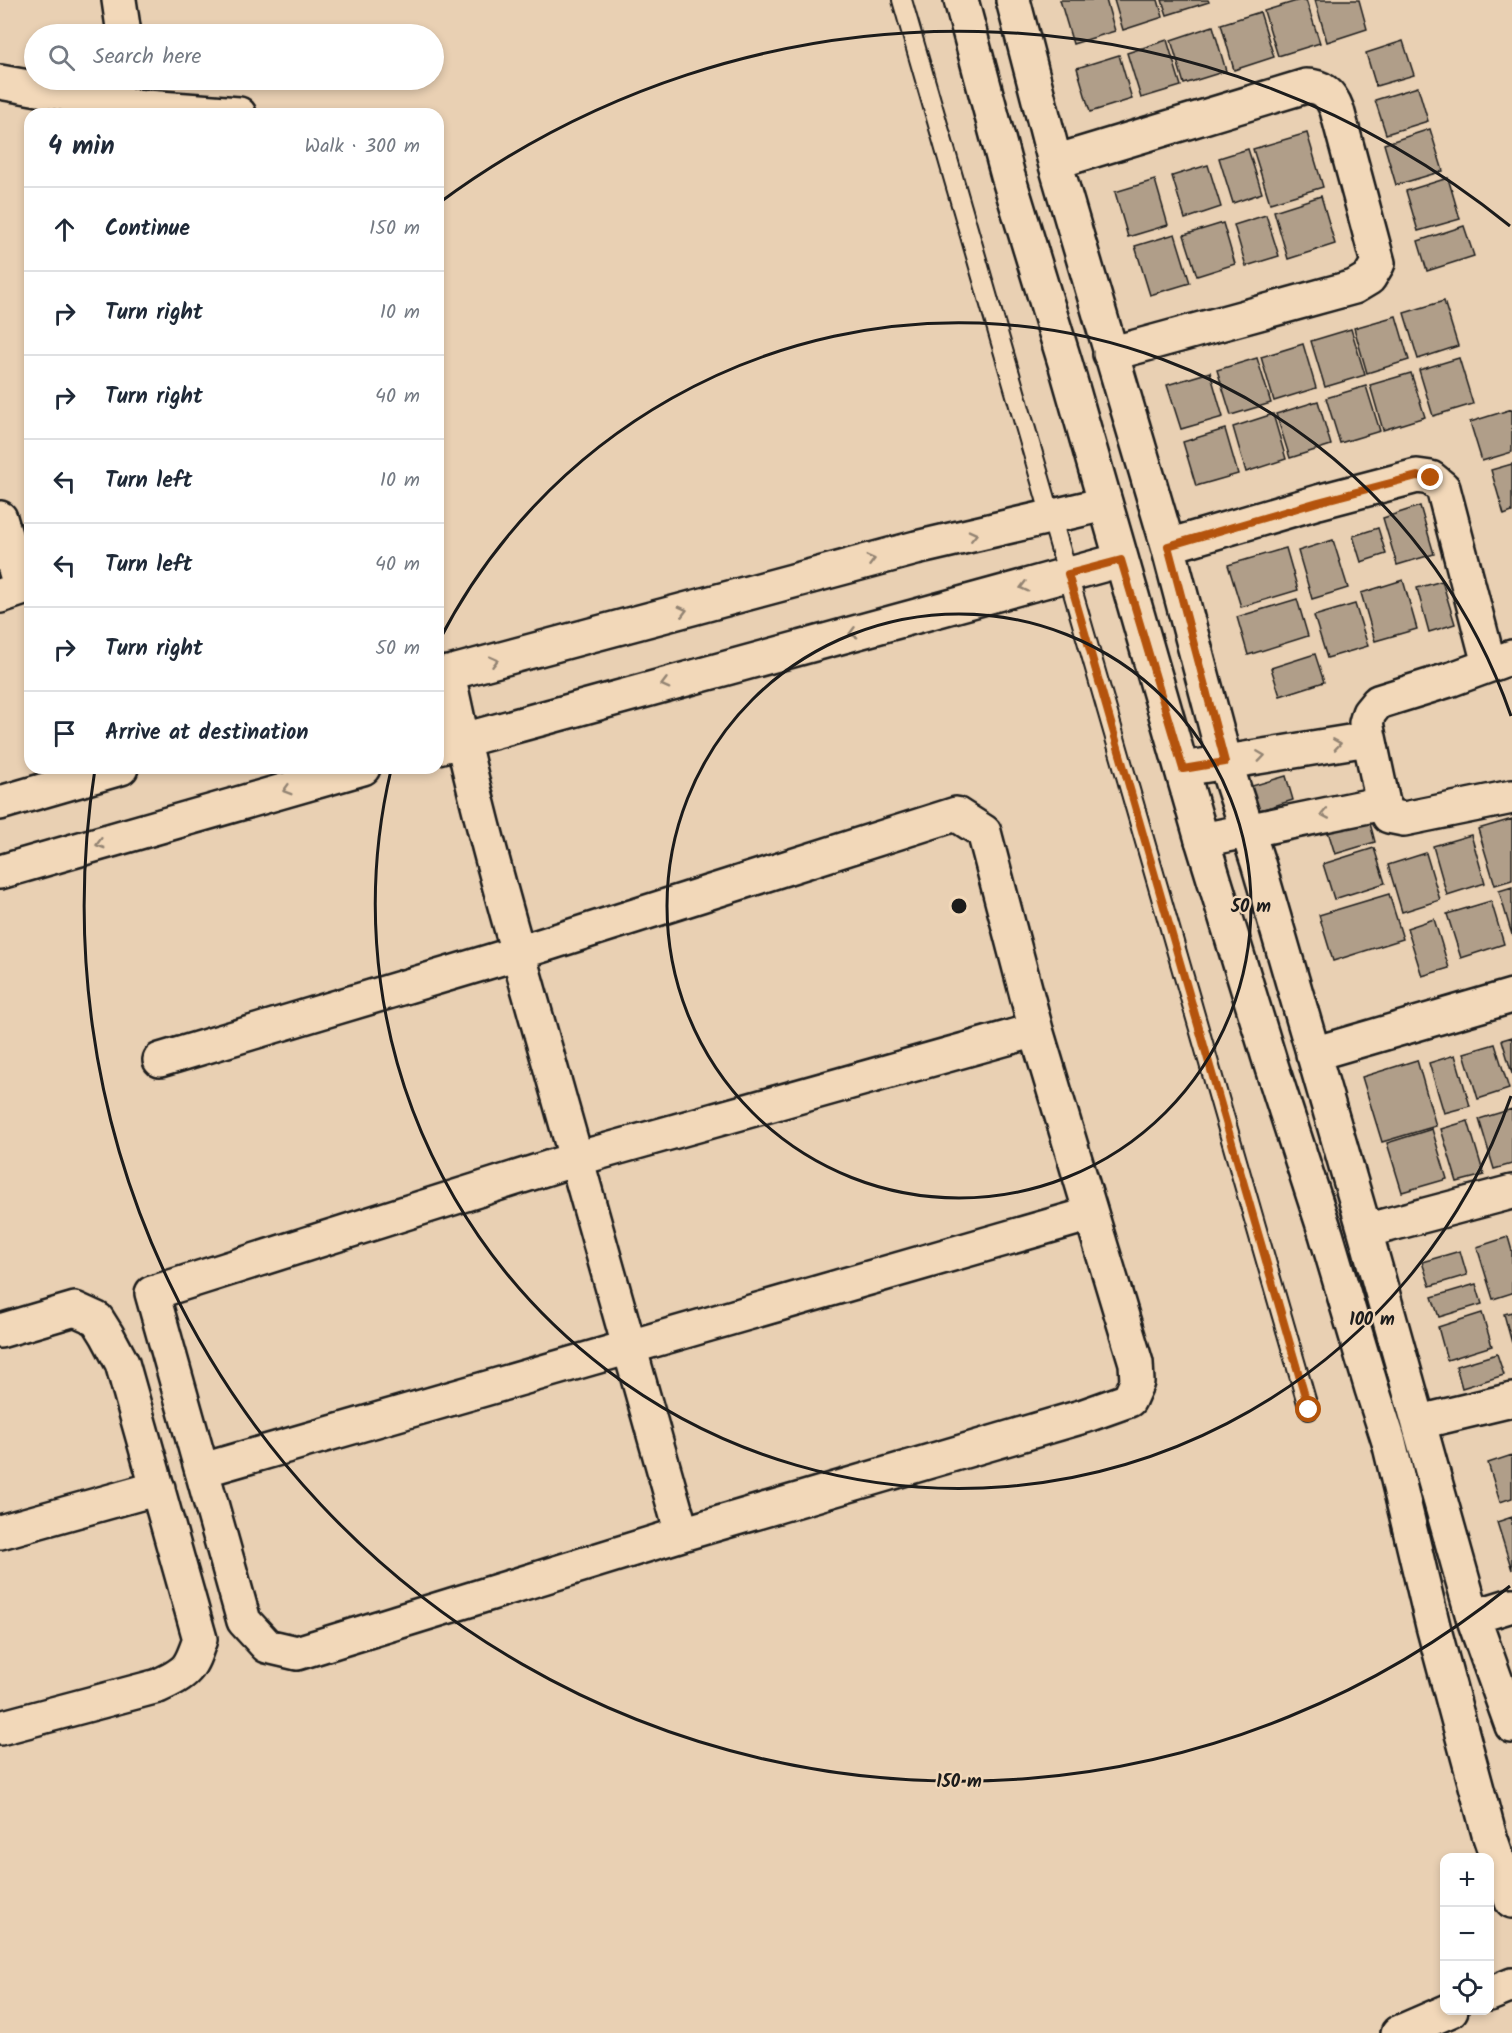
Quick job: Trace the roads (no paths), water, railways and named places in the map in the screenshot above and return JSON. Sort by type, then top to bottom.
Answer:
[{"type":"street","points":[[119,0],[123,24]]},
{"type":"street","points":[[961,0],[1008,176],[1066,366],[1202,840],[1389,1442],[1433,1626],[1489,1834],[1512,1901]]},
{"type":"street","points":[[1014,0],[1055,162],[1168,546],[1225,762],[1258,863],[1365,1231],[1473,1617],[1512,1726]]},
{"type":"street","points":[[0,82],[24,85]]},
{"type":"street","points":[[1055,162],[1306,86],[1318,86],[1328,93],[1336,110],[1378,263],[1369,278],[1354,287],[1110,354]]},
{"type":"street","points":[[59,90],[193,108]]},
{"type":"street","points":[[1168,546],[1417,476],[1431,478],[1443,488],[1500,661],[1378,702],[1369,713],[1366,723],[1383,802],[1389,816],[1404,819],[1512,797]]},
{"type":"street","points":[[444,675],[916,548],[1105,504]]},
{"type":"street","points":[[0,518],[21,590],[0,596]]},
{"type":"street","points":[[450,743],[1121,560]]},
{"type":"street","points":[[444,685],[450,743],[518,952],[682,1534]]},
{"type":"street","points":[[1183,769],[1368,739]]},
{"type":"street","points":[[0,803],[100,774]]},
{"type":"street","points":[[0,872],[342,774]]},
{"type":"street","points":[[1202,840],[1383,802]]},
{"type":"street","points":[[160,1060],[518,952],[956,814],[984,832],[1036,1030],[1136,1363],[1137,1382],[1129,1400],[1084,1416],[682,1534],[297,1653],[267,1646],[244,1621],[152,1293],[576,1159],[1036,1030]]},
{"type":"street","points":[[1313,1054],[1512,996]]},
{"type":"street","points":[[1365,1231],[1512,1192]]},
{"type":"street","points":[[203,1470],[1091,1214]]},
{"type":"street","points":[[0,1331],[75,1309],[97,1319],[108,1335],[122,1362],[200,1639],[190,1666],[171,1680],[158,1686],[0,1728]]},
{"type":"street","points":[[1420,1422],[1512,1400]]},
{"type":"street","points":[[0,1532],[158,1488]]},
{"type":"street","points":[[1473,1617],[1512,1605]]},
{"type":"street","points":[[1494,1992],[1512,1985]]},
{"type":"street","points":[[1398,2033],[1440,2015]]},
{"type":"lane","points":[[902,0],[1309,1410]]}]
